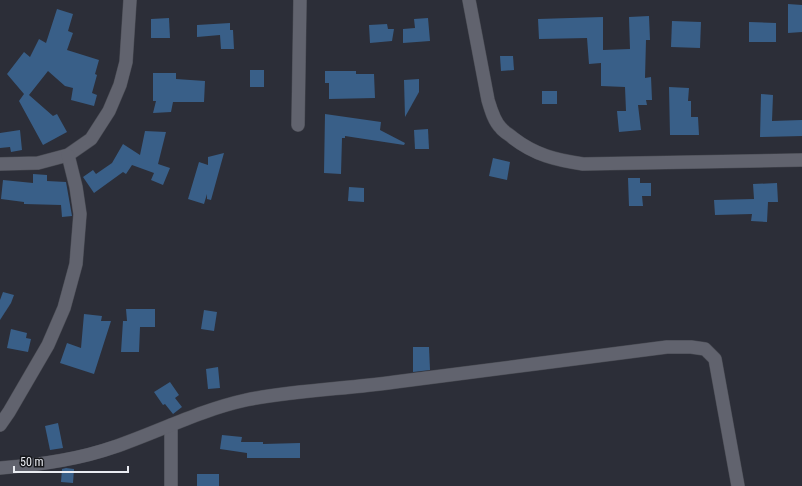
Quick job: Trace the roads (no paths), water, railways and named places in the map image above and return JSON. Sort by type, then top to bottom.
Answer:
[{"type":"street","points":[[0,164],[38,162],[68,155],[90,139],[109,111],[120,85],[126,62],[130,0]]},
{"type":"street","points":[[298,125],[300,0]]},
{"type":"street","points":[[470,0],[488,100],[493,115],[501,128],[523,146],[546,157],[583,164],[802,160]]},
{"type":"street","points":[[0,425],[48,345],[64,308],[76,264],[80,214],[76,187],[68,155]]},
{"type":"street","points":[[0,468],[37,465],[73,459],[113,447],[214,409],[246,400],[285,393],[383,384],[620,352],[667,347],[691,347],[705,349],[715,359],[738,486]]},
{"type":"street","points":[[171,425],[171,486]]}]
